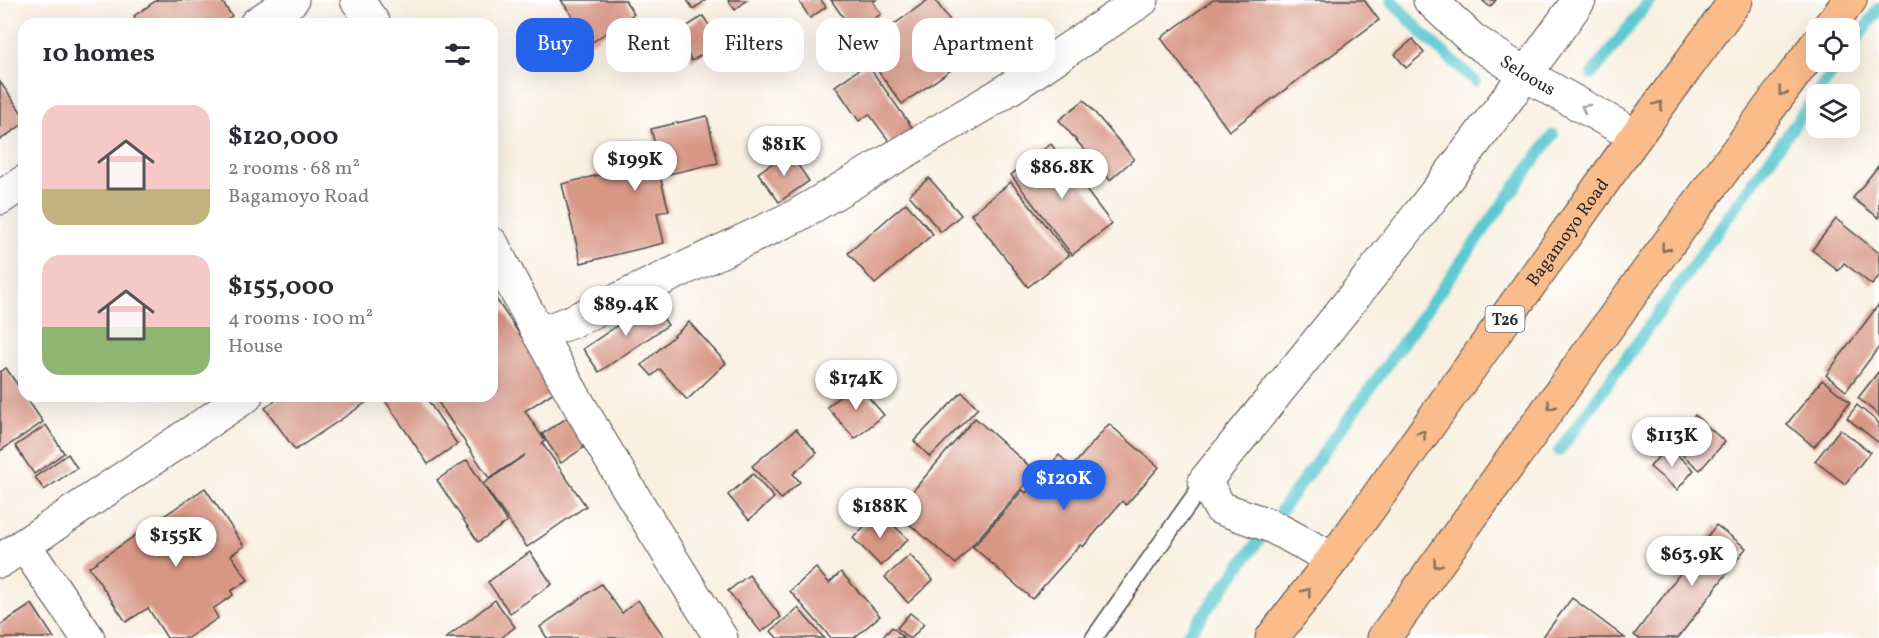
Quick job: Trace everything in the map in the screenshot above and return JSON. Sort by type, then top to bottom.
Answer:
[{"type":"highway","name":"Bagamoyo Road","points":[[1272,638],[1333,559],[1736,0]]},
{"type":"highway","points":[[1836,18],[1850,0]]},
{"type":"highway","points":[[1384,638],[1634,290],[1806,58]]},
{"type":"street","points":[[265,18],[292,0]]},
{"type":"street","points":[[357,0],[370,18]]},
{"type":"street","points":[[539,334],[573,321],[796,216],[998,96],[1142,0]]},
{"type":"street","name":"Seloous","points":[[1430,0],[1472,39],[1526,75],[1636,136]]},
{"type":"street","points":[[1333,559],[1271,526],[1220,508],[1205,481],[1353,297],[1526,75],[1579,0]]},
{"type":"street","points":[[0,198],[18,186]]},
{"type":"street","points":[[498,255],[539,334],[629,490],[720,638]]},
{"type":"street","points":[[88,638],[12,553],[237,402]]},
{"type":"lane","points":[[1094,638],[1205,481]]},
{"type":"building","points":[[157,0],[221,0],[232,16],[229,18],[135,18],[134,16]]},
{"type":"building","points":[[561,0],[625,0],[634,14],[628,18],[606,18],[606,33],[594,41],[594,18],[574,18]]},
{"type":"building","points":[[687,0],[706,0],[693,9]]},
{"type":"building","points":[[728,0],[747,0],[735,10]]},
{"type":"building","points":[[798,0],[821,0],[826,7],[810,18]]},
{"type":"building","points":[[831,0],[876,0],[873,2],[881,14],[875,18],[844,18]]},
{"type":"building","points":[[928,0],[935,0],[948,18],[912,18],[912,72],[948,72],[902,104],[879,72],[900,72],[900,20]]},
{"type":"building","points":[[1213,0],[1364,0],[1379,20],[1229,131],[1161,38]]},
{"type":"building","points":[[1482,0],[1496,0],[1490,7]]},
{"type":"building","points":[[703,16],[704,18],[703,54],[692,61],[691,59],[691,24]]},
{"type":"building","points":[[1413,39],[1424,53],[1406,68],[1395,54]]},
{"type":"building","points":[[855,72],[873,72],[914,130],[892,145],[869,114],[859,121],[835,86]]},
{"type":"building","points":[[0,82],[18,108],[18,127],[0,140]]},
{"type":"building","points":[[1084,100],[1134,159],[1110,180],[1059,120]]},
{"type":"building","points":[[707,116],[718,163],[660,176],[669,211],[657,213],[664,243],[581,263],[562,184],[615,171],[612,159],[656,149],[651,129]]},
{"type":"building","points":[[1051,144],[1112,224],[1072,255],[1011,175]]},
{"type":"building","points":[[789,152],[809,181],[779,202],[758,173]]},
{"type":"building","points":[[1879,165],[1879,218],[1853,198]]},
{"type":"building","points":[[929,178],[961,215],[941,232],[909,195]]},
{"type":"building","points":[[1011,182],[1069,255],[1028,287],[971,214]]},
{"type":"building","points":[[906,203],[933,234],[875,284],[848,253]]},
{"type":"building","points":[[1836,219],[1879,253],[1879,276],[1872,285],[1844,263],[1838,271],[1812,250]]},
{"type":"building","points":[[498,302],[557,390],[525,411],[545,441],[542,443],[586,506],[527,547],[483,484],[525,455],[489,478],[438,402],[498,402]]},
{"type":"building","points":[[652,302],[668,325],[599,372],[583,349]]},
{"type":"building","points":[[1879,304],[1879,347],[1846,391],[1826,375]]},
{"type":"building","points":[[689,322],[726,363],[687,400],[660,369],[652,376],[642,365]]},
{"type":"building","points":[[6,368],[18,386],[18,402],[29,402],[43,422],[0,451],[0,372]]},
{"type":"building","points":[[1879,371],[1879,415],[1858,398]]},
{"type":"building","points":[[1822,380],[1850,402],[1814,447],[1787,424]]},
{"type":"building","points":[[856,383],[884,415],[855,439],[827,407]]},
{"type":"building","points":[[962,392],[978,408],[930,457],[914,441]]},
{"type":"building","points":[[274,402],[367,402],[295,450],[265,408]]},
{"type":"building","points":[[386,402],[429,402],[457,444],[428,464]]},
{"type":"building","points":[[1857,405],[1879,423],[1879,443],[1847,418]]},
{"type":"building","points":[[1695,415],[1725,442],[1700,470],[1670,444]]},
{"type":"building","points":[[570,416],[589,444],[561,463],[542,434]]},
{"type":"building","points":[[975,418],[1036,472],[956,564],[895,512]]},
{"type":"building","points":[[1109,424],[1159,467],[1126,505],[1122,501],[1083,547],[1080,545],[1032,599],[973,547],[1023,490],[1026,493],[1059,455],[1072,467]]},
{"type":"building","points":[[46,425],[64,453],[34,474],[15,446]]},
{"type":"building","points":[[796,429],[817,453],[793,474],[800,482],[781,499],[752,466]]},
{"type":"building","points":[[1840,429],[1870,452],[1845,484],[1815,461]]},
{"type":"building","points":[[1667,446],[1694,470],[1677,490],[1650,467]]},
{"type":"building","points":[[68,454],[77,468],[44,490],[35,477]]},
{"type":"building","points":[[467,460],[507,522],[478,542],[437,480]]},
{"type":"building","points":[[753,474],[774,498],[749,520],[728,495]]},
{"type":"building","points":[[205,488],[244,546],[231,555],[248,580],[231,591],[233,595],[213,609],[218,618],[188,638],[167,638],[148,608],[126,622],[89,567]]},
{"type":"building","points":[[879,511],[908,539],[881,566],[853,538]]},
{"type":"building","points":[[1716,525],[1746,548],[1678,638],[1638,638],[1634,635]]},
{"type":"building","points":[[530,552],[552,584],[510,613],[488,582]]},
{"type":"building","points":[[910,555],[933,580],[908,603],[885,577]]},
{"type":"building","points":[[816,568],[829,583],[841,572],[880,616],[854,638],[831,638],[790,591]]},
{"type":"building","points":[[749,575],[781,617],[761,632],[728,591]]},
{"type":"building","points":[[601,584],[622,613],[638,600],[665,638],[547,638],[540,627]]},
{"type":"building","points":[[1572,598],[1625,638],[1542,638]]},
{"type":"building","points":[[495,600],[515,627],[501,638],[446,638]]},
{"type":"building","points":[[32,604],[54,638],[0,638],[0,625]]},
{"type":"building","points":[[798,608],[824,638],[777,638],[771,631]]},
{"type":"building","points":[[910,613],[924,624],[912,638],[908,638],[897,628]]},
{"type":"building","points":[[892,627],[904,638],[882,638]]},
{"type":"waterway","points":[[1391,0],[1427,38],[1475,81]]},
{"type":"waterway","points":[[1592,74],[1650,0]]},
{"type":"waterway","points":[[1860,35],[1879,8]]},
{"type":"waterway","points":[[1559,451],[1833,72]]},
{"type":"waterway","points":[[1185,638],[1325,451],[1553,135]]}]
